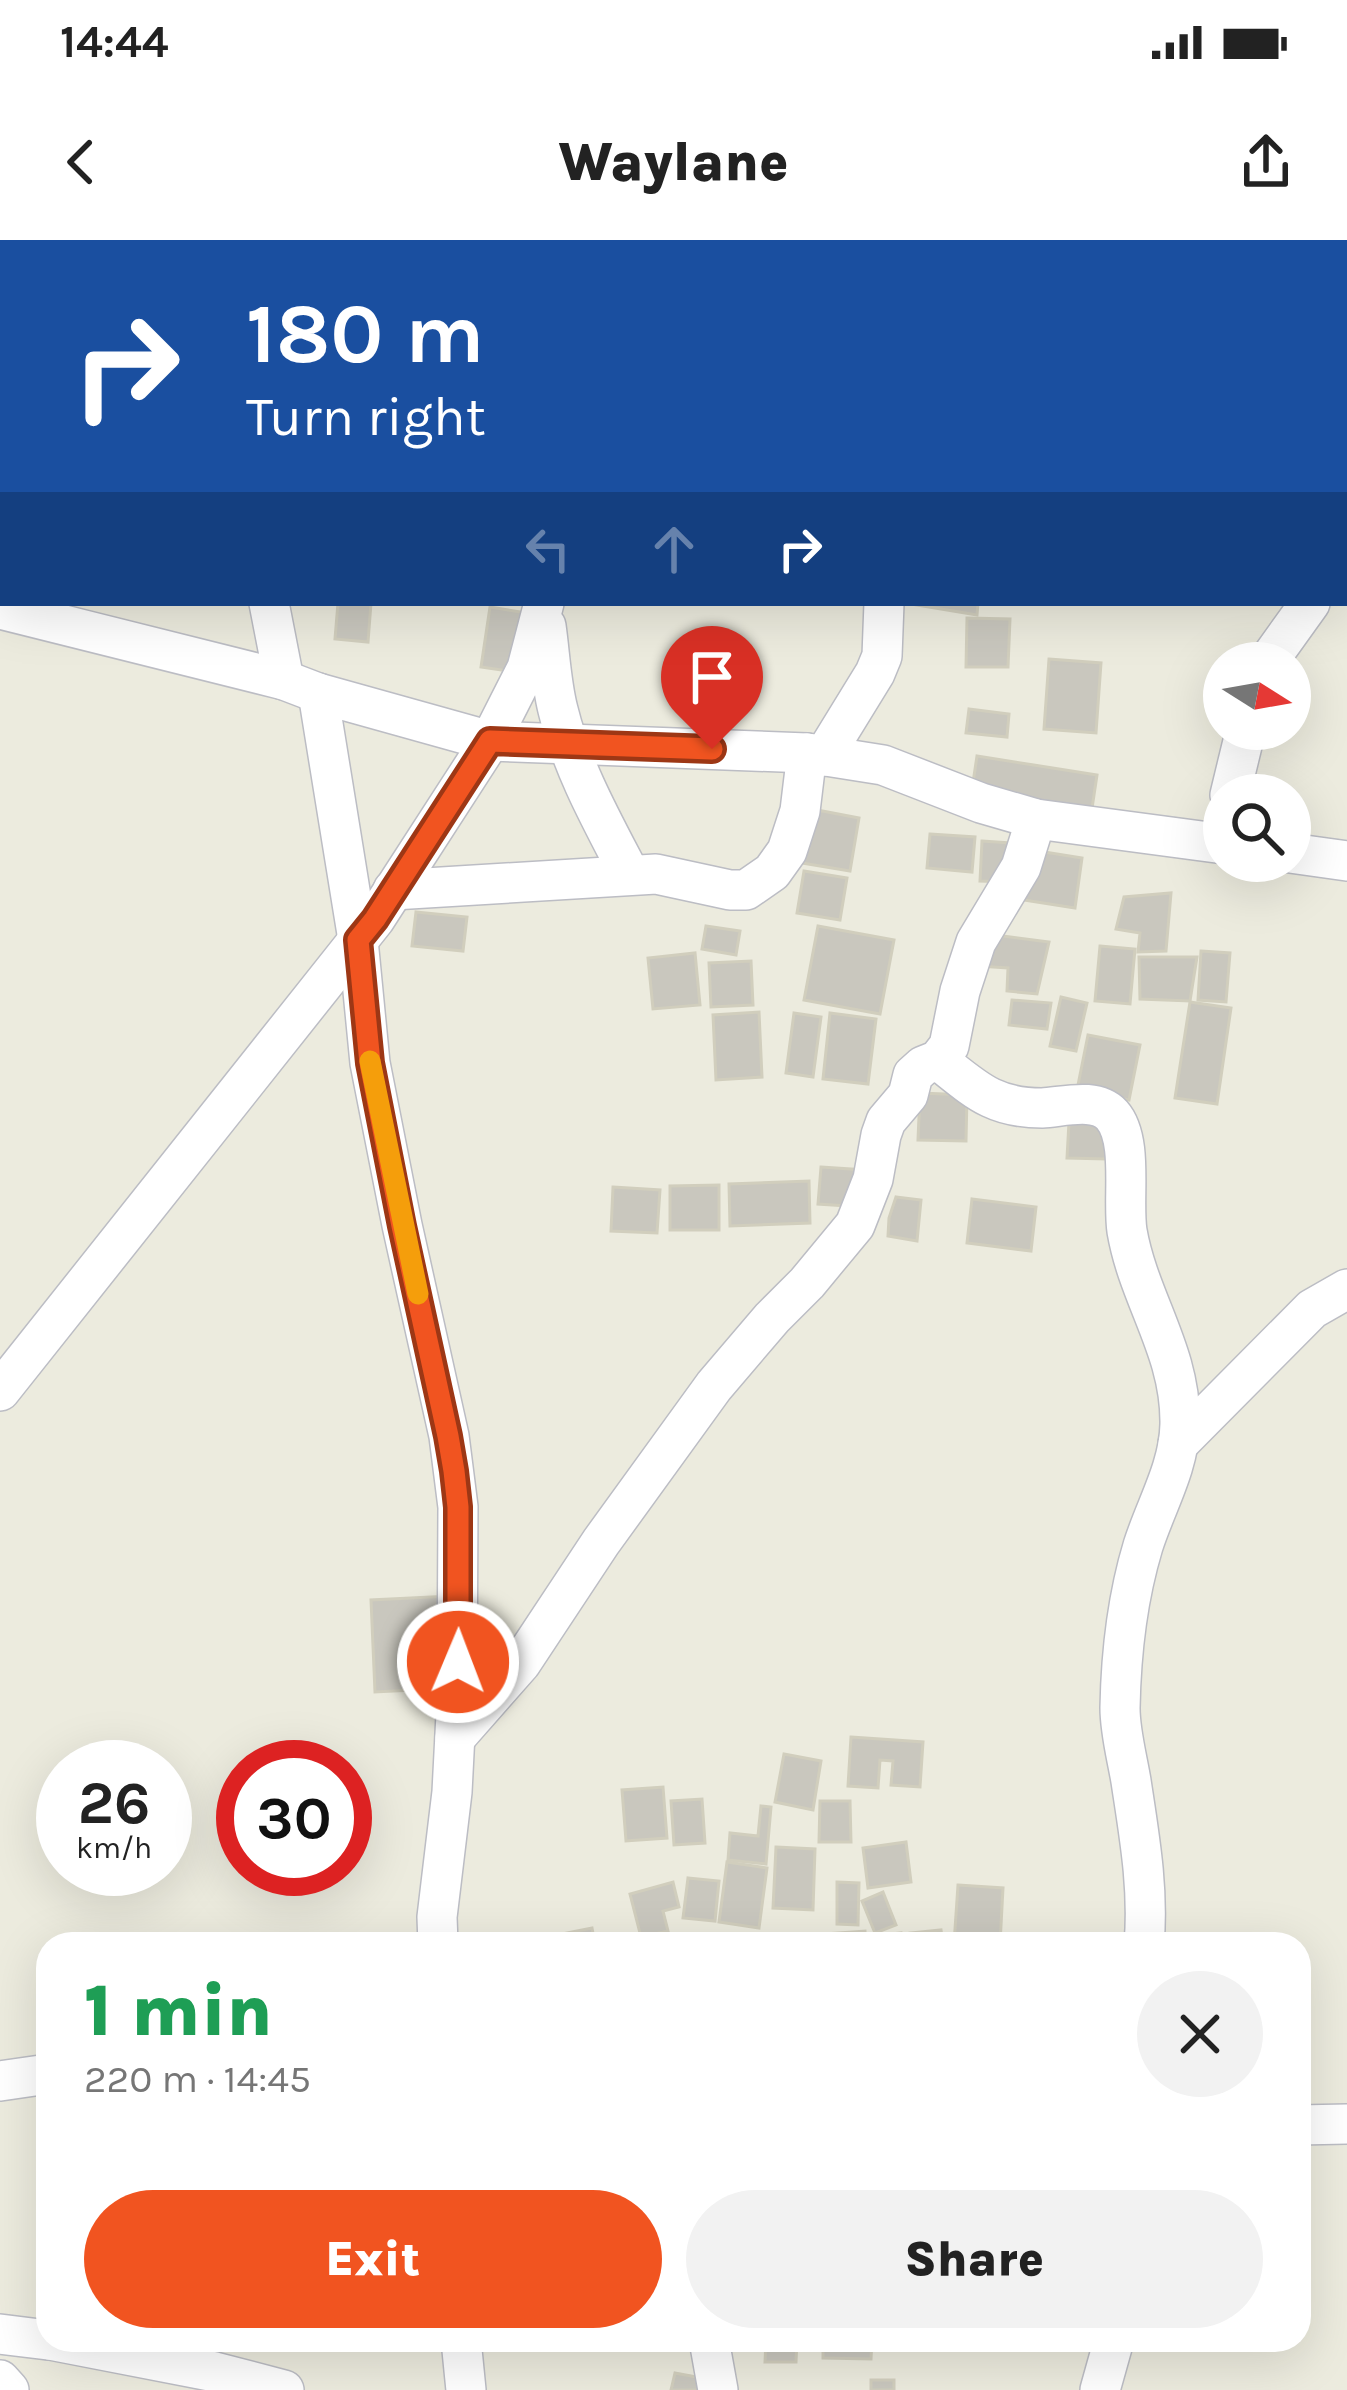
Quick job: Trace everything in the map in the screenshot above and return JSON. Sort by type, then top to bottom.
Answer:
[{"type":"street","points":[[270,606],[301,687],[358,940],[370,1063],[448,1436],[458,1507],[455,1738],[438,1932]]},
{"type":"street","points":[[543,606],[558,710],[592,801],[630,875]]},
{"type":"street","points":[[0,1390],[375,919],[490,741],[527,668],[543,606]]},
{"type":"street","points":[[393,890],[656,874],[746,890],[772,872],[787,851],[816,755],[875,674],[882,656],[884,606]]},
{"type":"street","points":[[1282,642],[1308,606]]},
{"type":"street","points":[[0,610],[490,741],[816,755],[883,765],[1036,819],[1203,831]]},
{"type":"street","points":[[455,1738],[520,1663],[714,1385],[855,1225],[873,1179],[886,1121],[908,1095],[914,1076],[949,1046],[976,942],[1021,867],[1036,819]]},
{"type":"street","points":[[1311,856],[1347,861]]},
{"type":"street","points":[[938,1060],[982,1096],[998,1103],[1020,1108],[1090,1104],[1105,1108],[1120,1129],[1127,1228],[1138,1275],[1169,1348],[1180,1418],[1167,1485],[1130,1592],[1121,1663],[1120,1716],[1143,1865],[1145,1932]]},
{"type":"street","points":[[1178,1444],[1312,1309],[1347,1288]]},
{"type":"street","points":[[0,2081],[36,2076]]},
{"type":"street","points":[[1311,2126],[1347,2124]]},
{"type":"street","points":[[0,2334],[36,2338]]},
{"type":"street","points":[[118,2352],[284,2390]]},
{"type":"street","points":[[462,2352],[466,2390]]},
{"type":"street","points":[[712,2352],[718,2390]]},
{"type":"street","points":[[1100,2390],[1111,2352]]},
{"type":"street","points":[[0,2380],[9,2390]]},
{"type":"building","points":[[338,606],[371,606],[368,642],[335,639]]},
{"type":"building","points":[[923,606],[978,606],[977,615]]},
{"type":"building","points":[[490,607],[533,614],[522,673],[481,667]]},
{"type":"building","points":[[967,618],[1010,619],[1008,667],[966,667]]},
{"type":"building","points":[[1049,659],[1101,663],[1096,733],[1044,729]]},
{"type":"building","points":[[969,709],[1009,714],[1007,737],[966,733]]},
{"type":"building","points":[[977,756],[1097,775],[1091,815],[971,796]]},
{"type":"building","points":[[812,809],[859,818],[850,871],[802,863]]},
{"type":"building","points":[[930,834],[975,837],[972,872],[927,868]]},
{"type":"building","points":[[982,841],[1010,843],[1009,882],[980,881]]},
{"type":"building","points":[[1032,850],[1082,858],[1075,908],[1024,900]]},
{"type":"building","points":[[804,871],[847,878],[840,920],[797,913]]},
{"type":"building","points":[[1171,893],[1166,951],[1138,952],[1140,933],[1116,929],[1124,897]]},
{"type":"building","points":[[416,912],[467,917],[463,951],[412,946]]},
{"type":"building","points":[[706,926],[740,931],[736,955],[702,949]]},
{"type":"building","points":[[818,926],[894,940],[880,1014],[804,1000]]},
{"type":"building","points":[[988,934],[1049,942],[1037,994],[1007,991],[1008,968],[977,966]]},
{"type":"building","points":[[1100,946],[1135,949],[1130,1004],[1095,1001]]},
{"type":"building","points":[[1201,951],[1230,953],[1226,1002],[1198,1000]]},
{"type":"building","points":[[695,953],[700,1005],[653,1009],[648,958]]},
{"type":"building","points":[[1139,957],[1197,957],[1190,1001],[1140,999]]},
{"type":"building","points":[[751,961],[753,1005],[711,1007],[709,963]]},
{"type":"building","points":[[1061,997],[1087,1003],[1076,1051],[1050,1046]]},
{"type":"building","points":[[1012,1000],[1051,1003],[1047,1029],[1009,1025]]},
{"type":"building","points":[[1190,1002],[1231,1008],[1217,1104],[1175,1098]]},
{"type":"building","points":[[759,1012],[762,1077],[716,1080],[713,1015]]},
{"type":"building","points":[[794,1013],[821,1017],[813,1077],[786,1073]]},
{"type":"building","points":[[830,1013],[876,1019],[868,1084],[823,1079]]},
{"type":"building","points":[[1088,1035],[1140,1045],[1129,1100],[1077,1090]]},
{"type":"building","points":[[920,1093],[967,1095],[966,1141],[918,1140]]},
{"type":"building","points":[[1069,1122],[1108,1124],[1106,1159],[1067,1158]]},
{"type":"building","points":[[821,1167],[865,1170],[862,1207],[818,1204]]},
{"type":"building","points":[[809,1181],[810,1223],[730,1226],[729,1184]]},
{"type":"building","points":[[719,1185],[719,1230],[670,1230],[670,1186]]},
{"type":"building","points":[[613,1187],[660,1190],[657,1233],[611,1231]]},
{"type":"building","points":[[896,1197],[921,1200],[917,1241],[888,1236]]},
{"type":"building","points":[[972,1199],[1036,1207],[1031,1251],[967,1243]]},
{"type":"building","points":[[450,1596],[454,1688],[375,1692],[371,1600]]},
{"type":"building","points":[[851,1737],[923,1742],[920,1787],[891,1785],[893,1761],[880,1760],[878,1788],[848,1786]]},
{"type":"building","points":[[784,1754],[821,1761],[813,1810],[775,1802]]},
{"type":"building","points":[[663,1787],[667,1838],[626,1841],[622,1790]]},
{"type":"building","points":[[702,1799],[705,1843],[674,1845],[671,1801]]},
{"type":"building","points":[[820,1801],[850,1801],[851,1842],[819,1842]]},
{"type":"building","points":[[761,1806],[771,1807],[766,1864],[728,1860],[730,1833],[758,1836]]},
{"type":"building","points":[[906,1842],[911,1882],[868,1888],[863,1848]]},
{"type":"building","points":[[776,1847],[815,1849],[813,1910],[773,1908]]},
{"type":"building","points":[[727,1862],[767,1868],[759,1928],[719,1922]]},
{"type":"building","points":[[688,1878],[719,1881],[715,1921],[683,1918]]},
{"type":"building","points":[[673,1882],[679,1907],[663,1911],[668,1931],[640,1932],[630,1894]]},
{"type":"building","points":[[837,1882],[859,1883],[858,1925],[837,1924]]},
{"type":"building","points":[[958,1885],[1003,1888],[1001,1932],[955,1932]]},
{"type":"building","points":[[883,1892],[896,1925],[875,1932],[862,1901]]},
{"type":"building","points":[[765,2352],[796,2352],[796,2362],[765,2362]]},
{"type":"building","points":[[823,2352],[871,2352],[871,2359],[823,2358]]},
{"type":"building","points":[[675,2373],[707,2379],[705,2390],[671,2390]]},
{"type":"building","points":[[871,2380],[894,2380],[894,2390],[871,2390]]},
{"type":"slow traffic","points":[[370,1061],[418,1294]]},
{"type":"route","points":[[458,1662],[454,1471],[370,1063],[358,940],[490,741],[712,749]]}]
